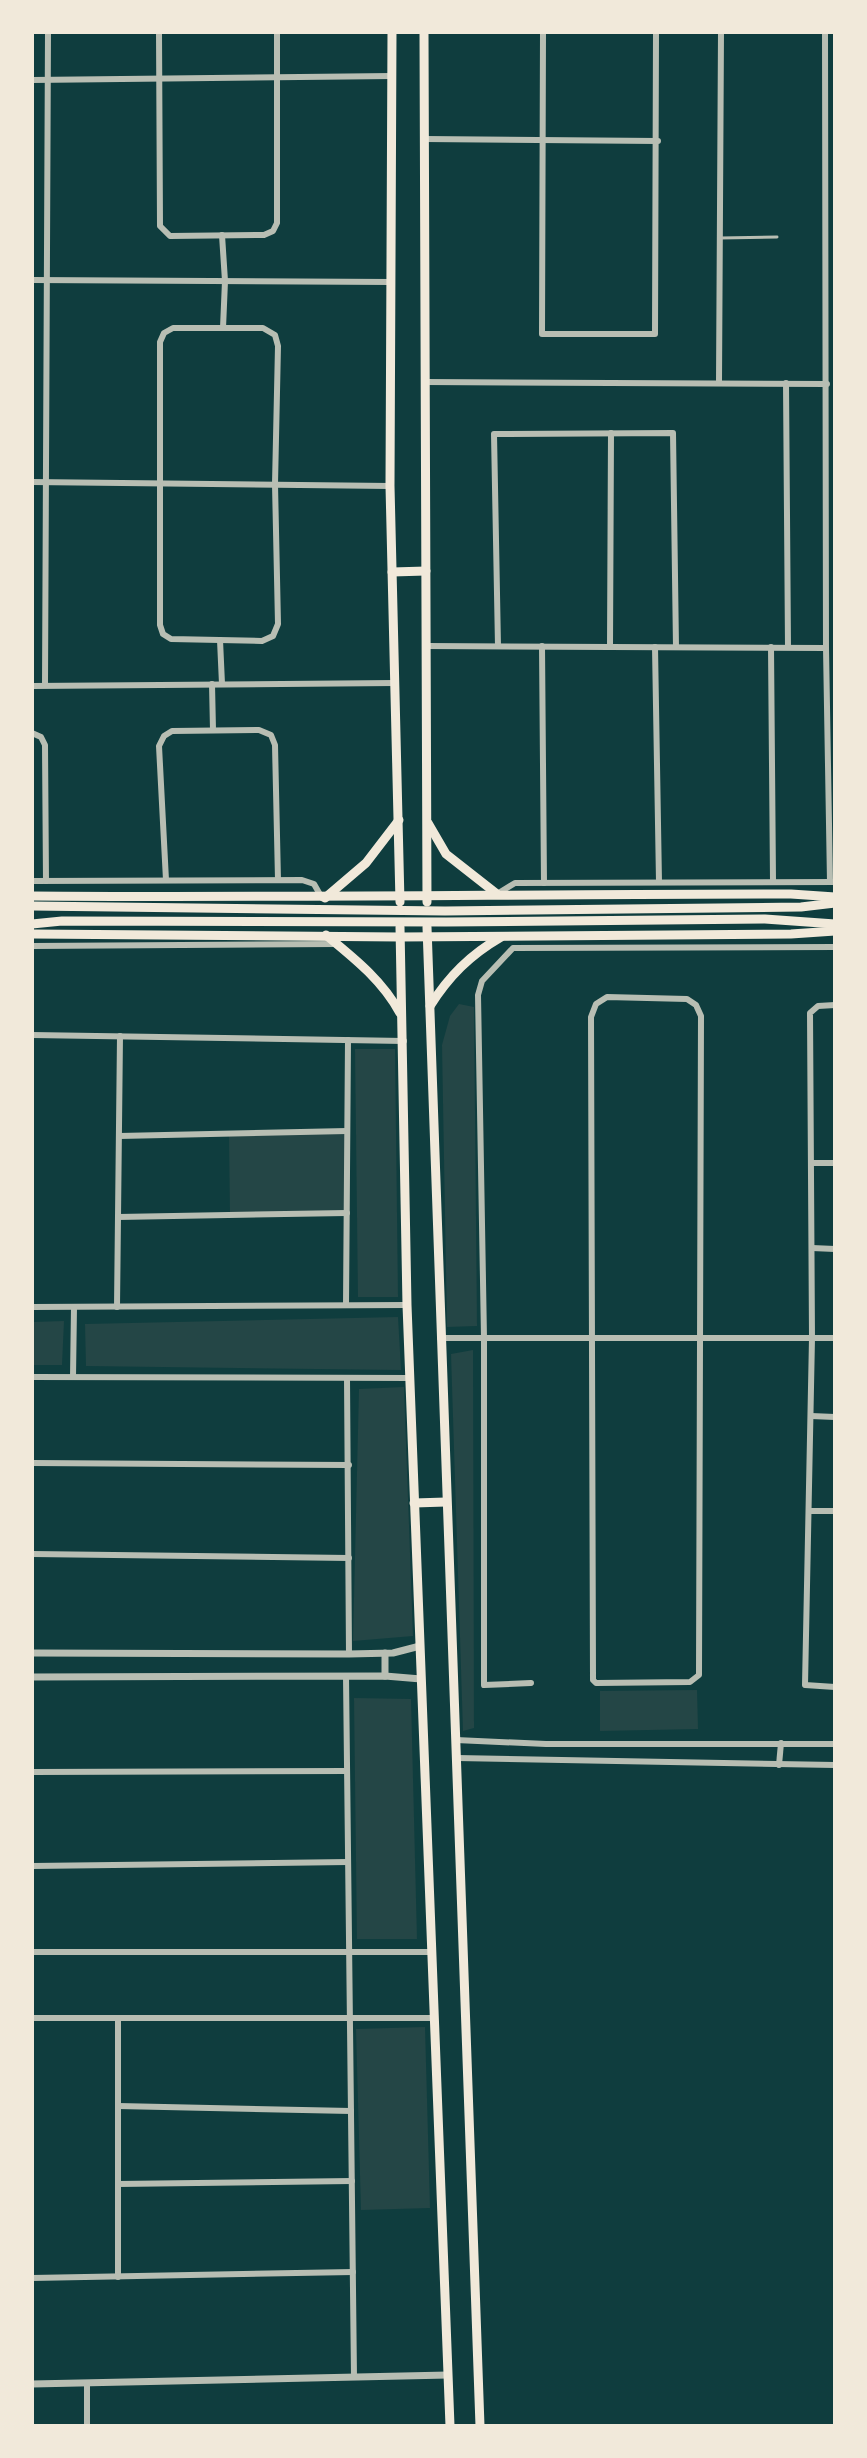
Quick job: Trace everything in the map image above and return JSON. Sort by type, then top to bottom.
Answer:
[{"type":"main road","points":[[392,32],[390,486],[400,898]]},
{"type":"main road","points":[[424,32],[427,898]]},
{"type":"main road","points":[[392,572],[426,571]]},
{"type":"main road","points":[[324,898],[366,863],[399,820]]},
{"type":"main road","points":[[427,821],[446,854],[497,894]]},
{"type":"main road","points":[[32,896],[427,898],[497,894],[791,894],[835,900]]},
{"type":"main road","points":[[32,906],[487,911],[766,907],[835,900]]},
{"type":"main road","points":[[32,924],[62,921],[765,919],[835,924]]},
{"type":"main road","points":[[32,934],[326,935],[428,932],[503,936],[835,931]]},
{"type":"main road","points":[[400,932],[407,1305],[450,2426]]},
{"type":"main road","points":[[428,932],[480,2426]]},
{"type":"main road","points":[[326,935],[383,987],[402,1015]]},
{"type":"main road","points":[[430,1006],[460,965],[503,936]]},
{"type":"main road","points":[[414,1503],[446,1502]]},
{"type":"street","points":[[45,685],[48,32]]},
{"type":"street","points":[[159,32],[160,226],[170,236],[264,235],[273,231],[277,223],[277,32]]},
{"type":"street","points":[[543,32],[542,334],[655,334],[656,32]]},
{"type":"street","points":[[719,382],[721,32]]},
{"type":"street","points":[[497,894],[515,883],[832,882],[831,688],[826,648],[827,384],[831,261],[825,32]]},
{"type":"street","points":[[825,58],[835,58]]},
{"type":"street","points":[[32,80],[392,76]]},
{"type":"street","points":[[425,139],[658,141]]},
{"type":"street","points":[[222,235],[225,281],[223,328]]},
{"type":"street","points":[[32,280],[391,282]]},
{"type":"street","points":[[173,328],[263,328],[275,335],[278,346],[275,484],[278,624],[273,636],[262,641],[171,639],[163,634],[160,625],[159,483],[160,342],[164,333],[173,328]]},
{"type":"street","points":[[425,382],[827,384]]},
{"type":"street","points":[[786,383],[788,647]]},
{"type":"street","points":[[610,647],[611,433]]},
{"type":"street","points":[[498,646],[494,434],[673,433],[676,647]]},
{"type":"street","points":[[826,462],[835,462]]},
{"type":"street","points":[[32,482],[390,486]]},
{"type":"street","points":[[220,640],[222,684]]},
{"type":"street","points":[[427,646],[826,648]]},
{"type":"street","points":[[542,646],[544,883]]},
{"type":"street","points":[[655,647],[659,882]]},
{"type":"street","points":[[771,647],[773,881]]},
{"type":"street","points":[[32,686],[395,683]]},
{"type":"street","points":[[212,684],[213,730]]},
{"type":"street","points":[[166,880],[159,746],[164,736],[172,731],[259,730],[271,735],[275,745],[278,880]]},
{"type":"street","points":[[32,733],[41,737],[45,745],[46,881]]},
{"type":"street","points":[[32,881],[278,880],[311,882],[324,898]]},
{"type":"street","points":[[32,946],[337,944]]},
{"type":"street","points":[[531,1683],[484,1685],[484,1338],[478,995],[482,981],[513,948],[835,947]]},
{"type":"street","points":[[607,997],[687,999],[696,1005],[701,1016],[699,1675],[690,1682],[596,1683],[593,1680],[593,1338],[591,1017],[596,1004],[607,997]]},
{"type":"street","points":[[835,1005],[818,1006],[810,1013],[812,1338],[805,1685],[835,1687]]},
{"type":"street","points":[[32,1035],[404,1041]]},
{"type":"street","points":[[117,1307],[120,1036]]},
{"type":"street","points":[[346,1305],[348,1040]]},
{"type":"street","points":[[119,1136],[347,1131]]},
{"type":"street","points":[[812,1163],[835,1163]]},
{"type":"street","points":[[118,1217],[347,1213]]},
{"type":"street","points":[[812,1248],[835,1249]]},
{"type":"street","points":[[32,1307],[407,1305]]},
{"type":"street","points":[[73,1377],[74,1307]]},
{"type":"street","points":[[440,1338],[835,1338]]},
{"type":"street","points":[[32,1377],[410,1378]]},
{"type":"street","points":[[347,1378],[349,1654]]},
{"type":"street","points":[[811,1416],[835,1417]]},
{"type":"street","points":[[32,1463],[349,1465]]},
{"type":"street","points":[[809,1511],[835,1511]]},
{"type":"street","points":[[32,1554],[349,1558]]},
{"type":"street","points":[[32,1653],[349,1654],[403,1652],[420,1646]]},
{"type":"street","points":[[385,1653],[385,1676]]},
{"type":"street","points":[[346,1676],[354,2377]]},
{"type":"street","points":[[32,1677],[385,1676],[421,1679]]},
{"type":"street","points":[[456,1740],[546,1744],[835,1744]]},
{"type":"street","points":[[779,1765],[781,1743]]},
{"type":"street","points":[[457,1758],[835,1765]]},
{"type":"street","points":[[32,1772],[347,1771]]},
{"type":"street","points":[[32,1866],[348,1862]]},
{"type":"street","points":[[32,1952],[432,1952]]},
{"type":"street","points":[[32,2018],[435,2018]]},
{"type":"street","points":[[118,2018],[118,2277]]},
{"type":"street","points":[[118,2106],[351,2111]]},
{"type":"street","points":[[118,2184],[352,2181]]},
{"type":"street","points":[[32,2278],[353,2272]]},
{"type":"street","points":[[32,2384],[448,2375]]},
{"type":"street","points":[[87,2383],[87,2426]]},
{"type":"lane","points":[[720,238],[777,237]]},
{"type":"shaded area","points":[[459,1004],[474,1007],[477,1326],[447,1327],[442,1045],[450,1016]]},
{"type":"shaded area","points":[[355,1049],[395,1049],[398,1297],[358,1297]]},
{"type":"shaded area","points":[[347,1131],[347,1213],[230,1215],[229,1134]]},
{"type":"shaded area","points":[[398,1317],[401,1370],[86,1366],[85,1324]]},
{"type":"shaded area","points":[[64,1321],[62,1365],[32,1365],[32,1322]]},
{"type":"shaded area","points":[[473,1350],[474,1728],[463,1731],[451,1354]]},
{"type":"shaded area","points":[[404,1387],[413,1636],[353,1641],[359,1389]]},
{"type":"shaded area","points":[[697,1690],[698,1729],[600,1731],[600,1691]]},
{"type":"shaded area","points":[[354,1698],[411,1699],[417,1939],[357,1939]]},
{"type":"shaded area","points":[[425,2027],[430,2208],[361,2210],[356,2029]]}]
